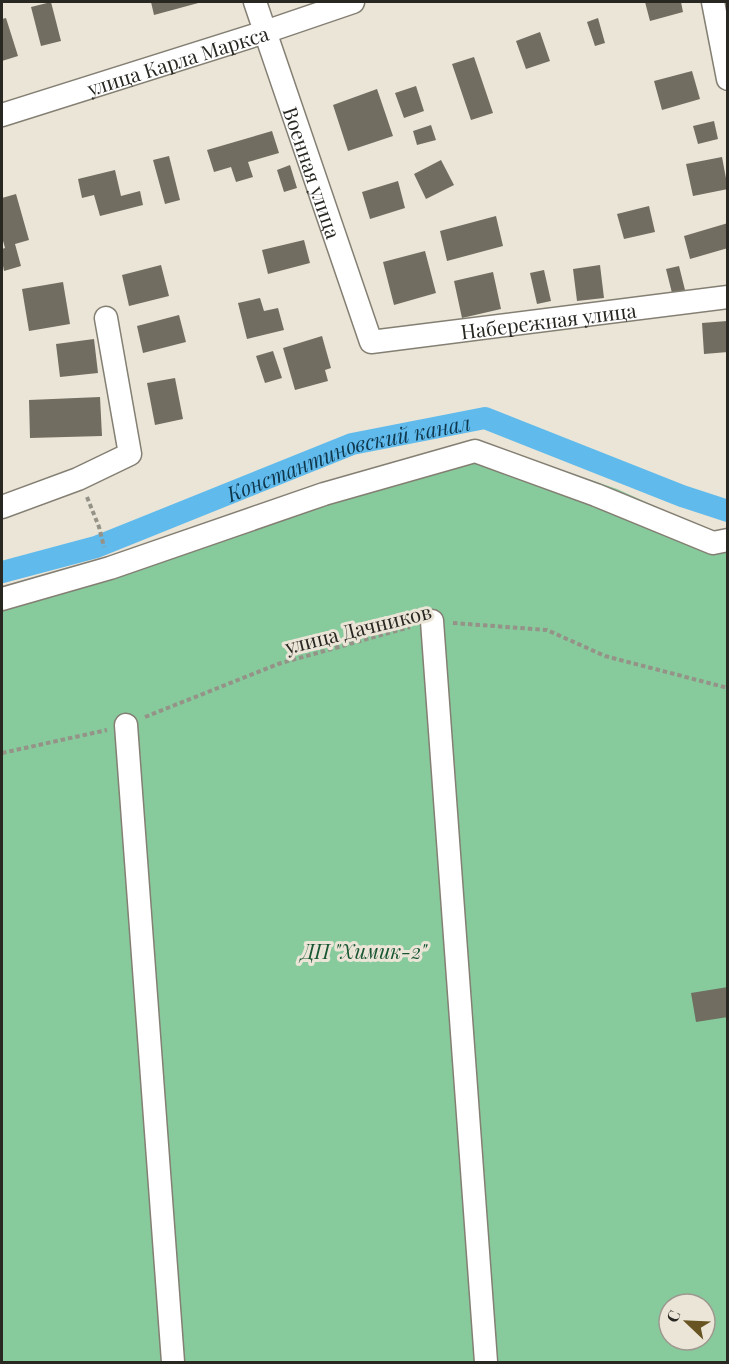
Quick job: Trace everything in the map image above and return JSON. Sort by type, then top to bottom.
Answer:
[{"type":"street","name":"Военная улица","points":[[255,2],[371,342]]},
{"type":"street","name":"улица Карла Маркса","points":[[2,115],[353,2]]},
{"type":"street","points":[[713,2],[728,80]]},
{"type":"street","name":"Набережная улица","points":[[371,342],[728,297]]},
{"type":"street","points":[[2,507],[78,479],[130,454],[106,318]]},
{"type":"street","points":[[2,599],[110,568],[324,494],[475,451],[596,495],[713,543],[728,540]]},
{"type":"street","points":[[432,621],[486,1362]]},
{"type":"street","points":[[126,725],[173,1362]]},
{"type":"path","points":[[78,479],[99,527],[106,556]]},
{"type":"path","name":"улица Дачников","points":[[2,753],[126,725],[278,663],[432,621],[547,630],[605,656],[728,688]]},
{"type":"green space","name":"ДП \"Химик-2\"","points":[[524,457],[617,489],[712,532],[727,534],[727,1362],[2,1362],[2,595],[396,470]]},
{"type":"building","points":[[51,2],[61,41],[41,46],[31,7]]},
{"type":"building","points":[[151,2],[202,2],[154,15]]},
{"type":"building","points":[[645,2],[681,2],[683,12],[650,21]]},
{"type":"building","points":[[6,18],[18,56],[2,61],[2,19]]},
{"type":"building","points":[[598,18],[605,43],[595,46],[587,22]]},
{"type":"building","points":[[540,32],[550,61],[526,69],[516,41]]},
{"type":"building","points":[[474,57],[493,113],[471,120],[452,64]]},
{"type":"building","points":[[692,71],[700,99],[662,110],[654,81]]},
{"type":"building","points":[[416,86],[424,111],[404,118],[395,93]]},
{"type":"building","points":[[377,89],[393,136],[348,151],[333,105]]},
{"type":"building","points":[[714,121],[718,139],[698,144],[693,126]]},
{"type":"building","points":[[431,125],[436,140],[417,145],[413,131]]},
{"type":"building","points":[[272,131],[279,153],[248,162],[253,177],[236,182],[231,167],[214,172],[207,150]]},
{"type":"building","points":[[169,156],[180,200],[165,204],[153,160]]},
{"type":"building","points":[[722,157],[728,189],[693,196],[686,164]]},
{"type":"building","points":[[441,160],[454,185],[426,199],[414,174]]},
{"type":"building","points":[[290,165],[297,188],[284,192],[277,170]]},
{"type":"building","points":[[115,170],[121,196],[140,191],[143,205],[100,216],[94,195],[82,198],[78,179]]},
{"type":"building","points":[[398,181],[405,208],[370,219],[362,192]]},
{"type":"building","points":[[16,194],[29,240],[15,244],[21,266],[4,271],[2,198]]},
{"type":"building","points":[[649,206],[655,232],[624,239],[617,214]]},
{"type":"building","points":[[496,216],[503,246],[447,261],[440,231]]},
{"type":"building","points":[[728,223],[728,248],[690,259],[684,236]]},
{"type":"building","points":[[304,240],[310,263],[268,274],[262,250]]},
{"type":"building","points":[[425,251],[436,293],[394,305],[383,262]]},
{"type":"building","points":[[161,265],[169,296],[129,306],[122,275]]},
{"type":"building","points":[[600,265],[604,298],[577,301],[573,269]]},
{"type":"building","points":[[679,266],[685,290],[672,293],[666,269]]},
{"type":"building","points":[[544,270],[551,301],[537,304],[530,273]]},
{"type":"building","points":[[493,272],[501,309],[462,318],[454,281]]},
{"type":"building","points":[[63,282],[70,324],[29,331],[22,289]]},
{"type":"building","points":[[260,298],[264,311],[278,308],[284,330],[247,339],[238,303]]},
{"type":"building","points":[[179,315],[186,342],[143,353],[137,326]]},
{"type":"building","points":[[727,321],[728,352],[704,354],[702,323]]},
{"type":"building","points":[[322,336],[331,368],[325,370],[328,381],[295,390],[283,348]]},
{"type":"building","points":[[94,339],[98,373],[60,377],[56,344]]},
{"type":"building","points":[[273,351],[282,378],[265,383],[256,356]]},
{"type":"building","points":[[175,378],[183,419],[155,425],[147,383]]},
{"type":"building","points":[[100,397],[102,436],[30,438],[29,400]]},
{"type":"building","points":[[728,987],[728,1017],[696,1022],[691,993]]},
{"type":"waterway","name":"Константиновский канал","points":[[2,572],[96,547],[352,444],[485,418],[682,496],[728,511]]}]
